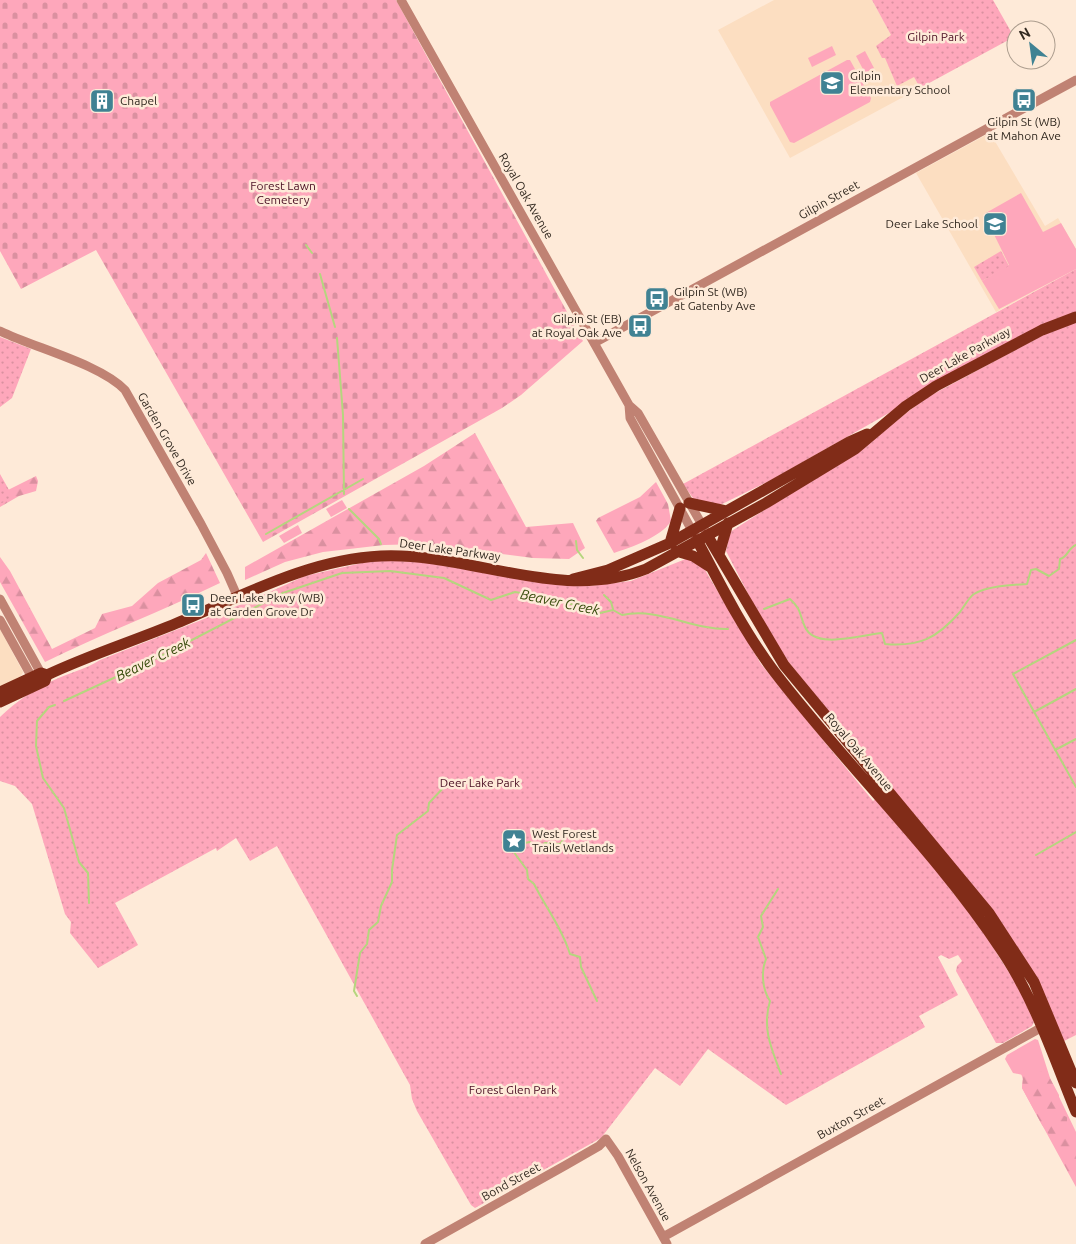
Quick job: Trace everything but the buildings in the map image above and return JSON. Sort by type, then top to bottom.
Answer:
[{"type":"main road","name":"Deer Lake Parkway","points":[[0,692],[40,678],[322,565],[345,560],[383,556],[422,558],[529,576],[571,579],[608,570],[673,547],[699,533],[728,523],[855,450],[875,431],[936,386],[1028,336],[1076,317]]},
{"type":"main road","name":"Deer Lake Parkway","points":[[699,533],[726,512],[849,442],[875,431]]},
{"type":"main road","points":[[711,567],[673,547],[685,505],[726,512]]},
{"type":"main road","points":[[718,554],[728,523]]},
{"type":"main road","name":"Royal Oak Avenue","points":[[699,533],[718,554],[784,666],[882,793]]},
{"type":"main road","name":"Royal Oak Avenue","points":[[699,533],[711,567],[739,617],[773,670],[882,793],[953,878],[989,913],[1010,943],[1034,982],[1046,1025],[1076,1112]]},
{"type":"main road","name":"Deer Lake Parkway","points":[[0,702],[40,678]]},
{"type":"main road","name":"Royal Oak Avenue","points":[[1046,1025],[1076,1083]]},
{"type":"street","name":"Royal Oak Avenue","points":[[401,0],[629,405],[630,418],[685,505],[699,533]]},
{"type":"street","name":"Gilpin Street","points":[[594,343],[1076,80]]},
{"type":"street","name":"Garden Grove Drive","points":[[0,331],[100,372],[118,383],[125,390],[218,556],[238,598]]},
{"type":"street","points":[[0,599],[40,678]]},
{"type":"street","points":[[0,620],[40,678]]},
{"type":"street","name":"Buxton Street","points":[[665,1241],[1046,1025]]},
{"type":"street","name":"Nelson Avenue","points":[[606,1139],[618,1156],[665,1241]]},
{"type":"street","name":"Bond Street","points":[[425,1244],[599,1146],[606,1139]]},
{"type":"shaded area","name":"Gilpin Elementary School","points":[[774,0],[872,0],[920,88],[790,158],[718,30]]},
{"type":"shaded area","name":"Deer Lake School","points":[[986,135],[993,138],[1045,226],[1058,218],[1076,249],[1076,269],[996,312],[916,173]]},
{"type":"shaded area","points":[[0,629],[23,672],[21,676],[0,688]]},
{"type":"green space","name":"Forest Lawn Cemetery","points":[[0,0],[396,0],[583,341],[521,395],[502,408],[263,542],[96,250],[21,289],[0,251]]},
{"type":"green space","name":"Gilpin Park","points":[[872,0],[993,0],[1006,23],[1006,41],[920,88],[914,77],[897,86],[885,58],[882,58],[876,46],[891,35]]},
{"type":"green space","points":[[832,46],[836,55],[812,67],[808,58]]},
{"type":"green space","points":[[865,51],[874,68],[865,73],[856,56]]},
{"type":"green space","points":[[850,60],[871,98],[870,102],[794,143],[790,142],[770,102]]},
{"type":"green space","points":[[1021,193],[1043,232],[1061,223],[1076,249],[1076,269],[999,309],[982,281],[1009,265],[984,214]]},
{"type":"green space","points":[[1001,251],[1009,266],[982,281],[974,267]]},
{"type":"green space","points":[[1076,269],[1076,312],[889,413],[775,478],[720,505],[695,501],[683,484]]},
{"type":"green space","name":"Deer Lake Park","points":[[1076,322],[1076,1035],[1064,1041],[1046,999],[946,884],[979,925],[1020,990],[1034,1022],[1032,1026],[1003,1043],[996,1043],[956,971],[957,966],[962,961],[958,955],[949,959],[941,955],[938,957],[958,995],[919,1016],[925,1027],[786,1105],[708,1049],[680,1086],[655,1068],[601,1138],[475,1208],[471,1205],[417,1111],[412,1099],[410,1085],[277,846],[250,861],[236,838],[217,851],[216,848],[115,903],[138,945],[98,968],[70,933],[71,922],[65,914],[32,804],[15,786],[0,781],[0,717],[18,701],[38,688],[100,660],[252,600],[305,576],[375,560],[423,562],[551,584],[589,586],[631,581],[688,558],[702,565],[761,664],[873,801],[889,787],[774,644],[726,551],[730,532],[855,452],[926,398],[1047,333]]},
{"type":"green space","points":[[0,337],[31,349],[12,398],[0,407]]},
{"type":"green space","points":[[475,433],[526,527],[573,523],[585,548],[569,559],[533,558],[422,544],[384,545],[323,552],[285,562],[245,580],[245,567],[424,466]]},
{"type":"green space","points":[[0,474],[13,497],[0,504]]},
{"type":"green space","points":[[0,476],[8,490],[36,476],[38,481],[36,491],[19,496],[0,507]]},
{"type":"green space","points":[[656,482],[668,504],[671,521],[653,537],[614,553],[596,521],[598,518],[640,497]]},
{"type":"green space","points":[[342,500],[347,508],[331,517],[326,509]]},
{"type":"green space","points":[[298,525],[302,533],[284,543],[279,536]]},
{"type":"green space","points":[[206,553],[220,583],[45,662],[0,582],[0,557],[10,571],[52,649],[95,628],[102,614],[132,606],[158,583],[201,560]]},
{"type":"green space","points":[[1035,1039],[1038,1040],[1050,1078],[1076,1132],[1076,1187],[1022,1088],[1023,1075],[1013,1073],[1005,1059],[1007,1055]]},
{"type":"green space","points":[[1027,1066],[1039,1083],[1043,1079],[1038,1075],[1039,1072],[1046,1071],[1059,1095],[1059,1110],[1061,1111],[1059,1114],[1067,1117],[1067,1128],[1071,1136],[1069,1139],[1076,1143],[1076,1179],[1069,1173],[1062,1159],[1060,1145],[1053,1140],[1042,1125],[1022,1088],[1023,1079],[1020,1071]]},
{"type":"waterway","points":[[306,245],[312,253]]},
{"type":"waterway","points":[[320,274],[335,327]]},
{"type":"waterway","points":[[337,338],[343,415],[344,494]]},
{"type":"waterway","points":[[266,534],[363,479]]},
{"type":"waterway","points":[[349,509],[379,539],[381,544]]},
{"type":"waterway","points":[[576,541],[577,550],[583,558]]},
{"type":"waterway","name":"Beaver Creek","points":[[764,609],[790,599],[798,609],[810,634],[818,638],[828,640],[882,633],[885,644],[897,645],[918,642],[927,639],[944,628],[974,594],[1007,585],[1027,584],[1031,570],[1036,569],[1049,576],[1059,569],[1060,559],[1076,545]]},
{"type":"waterway","name":"Beaver Creek","points":[[64,701],[159,657],[283,593],[342,573],[390,571],[444,578],[491,600],[515,592],[551,598],[600,613],[613,610],[622,615],[649,614],[701,626],[728,629]]},
{"type":"waterway","points":[[604,595],[611,602],[613,609]]},
{"type":"waterway","points":[[1076,640],[1013,674],[1076,787]]},
{"type":"waterway","points":[[1034,712],[1076,689]]},
{"type":"waterway","name":"Beaver Creek","points":[[55,705],[49,707],[37,721],[36,746],[43,778],[64,808],[79,862],[88,873],[89,903]]},
{"type":"waterway","points":[[1055,750],[1076,739]]},
{"type":"waterway","points":[[357,996],[354,991],[360,953],[367,944],[369,930],[378,922],[381,906],[392,882],[397,835],[428,811],[429,803],[445,786]]},
{"type":"waterway","points":[[1036,855],[1076,832]]},
{"type":"waterway","points":[[565,837],[560,844],[545,843],[540,849],[530,842],[519,844],[513,851],[527,870],[528,879],[534,884],[554,918],[570,954],[580,957],[581,967],[597,1001]]},
{"type":"waterway","points":[[778,889],[761,916],[763,927],[758,937],[766,959],[763,969],[763,980],[765,991],[770,1001],[767,1029],[781,1074]]},
{"type":"place","name":"Gilpin Elementary School","points":[[832,83]]},
{"type":"place","name":"Gilpin St (WB) at Mahon Ave","points":[[1024,100]]},
{"type":"place","name":"Chapel","points":[[102,101]]},
{"type":"place","name":"Deer Lake School","points":[[995,224]]},
{"type":"place","name":"Gilpin St (WB) at Gatenby Ave","points":[[657,299]]},
{"type":"place","name":"Gilpin St (EB) at Royal Oak Ave","points":[[640,326]]},
{"type":"place","name":"Deer Lake Pkwy (WB) at Garden Grove Dr","points":[[193,605]]},
{"type":"place","name":"West Forest Trails Wetlands","points":[[514,841]]},
{"type":"park label","name":"Forest Glen Park","points":[[513,1090]]}]
